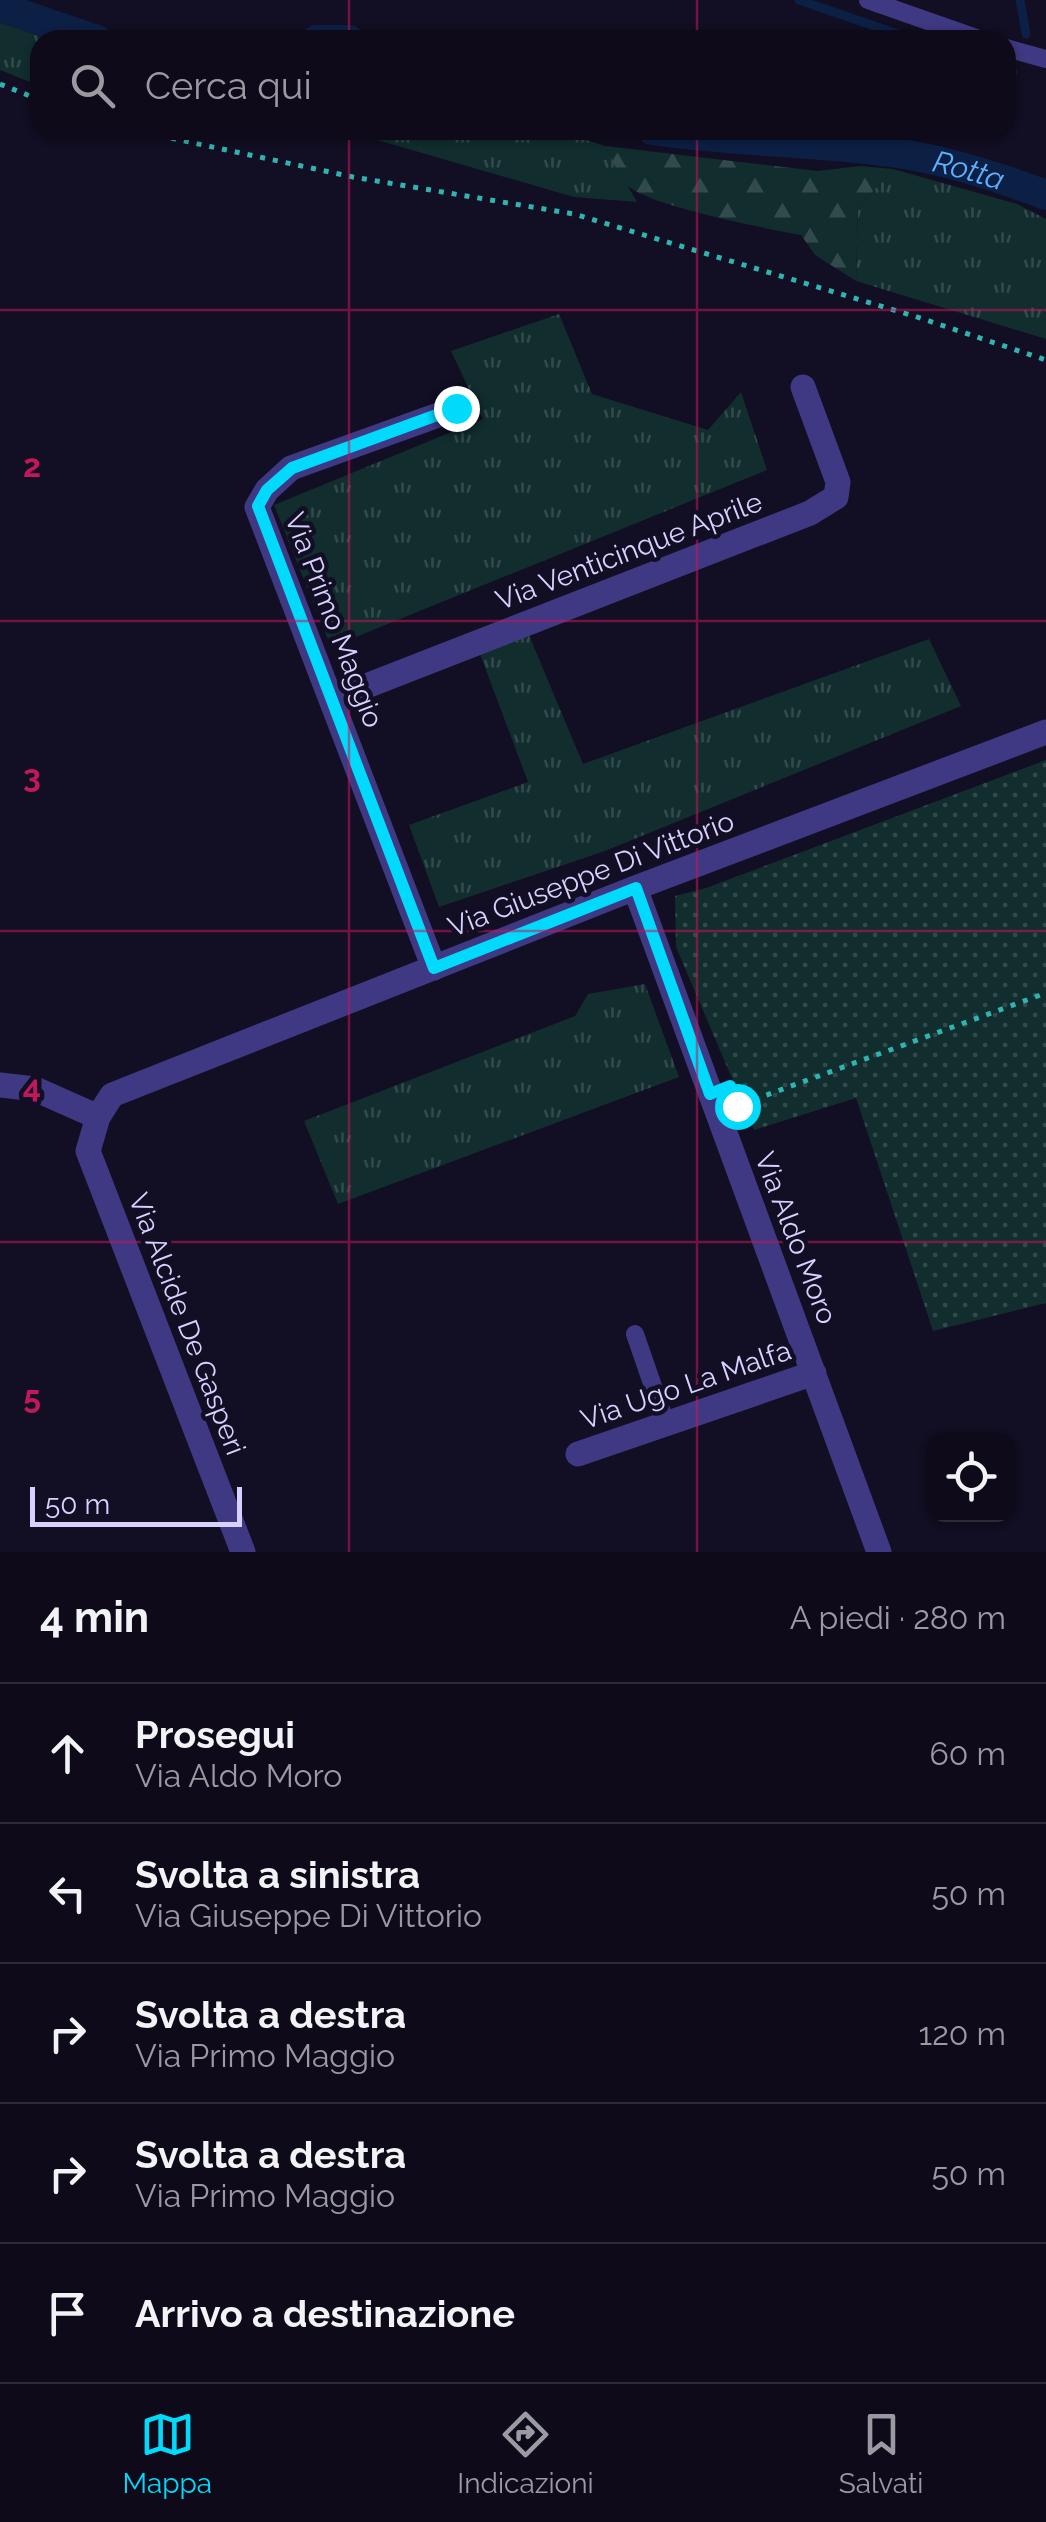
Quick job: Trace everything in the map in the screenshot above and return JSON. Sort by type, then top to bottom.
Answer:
[{"type":"street","name":"Via Venticinque Aprile","points":[[332,699],[810,513],[836,497],[838,482],[803,387]]},
{"type":"street","name":"Via Primo Maggio","points":[[434,968],[258,506],[267,490],[292,468],[456,408]]},
{"type":"street","name":"Via Giuseppe Di Vittorio","points":[[98,1117],[112,1095],[636,888],[1046,732]]},
{"type":"street","name":"Via Aldo Moro","points":[[636,888],[879,1552]]},
{"type":"street","points":[[0,1085],[35,1089],[98,1117]]},
{"type":"street","name":"Via Alcide De Gasperi","points":[[98,1117],[88,1151],[242,1552]]},
{"type":"street","name":"Via Ugo La Malfa","points":[[578,1454],[814,1372]]},
{"type":"lane","points":[[868,0],[954,30]]},
{"type":"lane","points":[[1016,51],[1046,59]]},
{"type":"lane","points":[[635,1334],[666,1424]]},
{"type":"path","points":[[0,84],[30,96]]},
{"type":"path","points":[[181,140],[353,177],[574,214],[914,316],[1046,360]]},
{"type":"path","points":[[710,1094],[730,1086],[737,1106],[1046,993]]},
{"type":"green space","points":[[0,22],[30,33],[30,82],[0,70]]},
{"type":"green space","points":[[377,140],[586,140],[605,146],[637,202],[574,197]]},
{"type":"green space","points":[[605,146],[818,171],[860,166],[893,169],[858,208],[856,281],[815,255],[801,235],[710,216],[640,194],[624,182]]},
{"type":"green space","points":[[893,169],[1017,204],[1046,219],[1046,339],[856,281],[858,208]]},
{"type":"green space","points":[[559,314],[592,394],[708,430],[741,392],[767,470],[331,647],[274,505],[483,419],[451,351]]},
{"type":"green space","points":[[523,621],[583,764],[929,639],[961,706],[605,851],[439,907],[409,825],[528,782],[476,643]]},
{"type":"green space","points":[[1046,760],[1046,1303],[933,1331],[856,1098],[754,1130],[676,947],[675,896],[706,888]]},
{"type":"green space","points":[[645,984],[679,1077],[338,1204],[304,1121],[575,1016],[588,994]]},
{"type":"waterway","points":[[799,0],[886,30]]},
{"type":"waterway","points":[[1020,0],[1026,34]]},
{"type":"waterway","name":"Rotta","points":[[0,7],[68,30]]},
{"type":"waterway","name":"Rotta","points":[[752,140],[909,155],[970,169],[1046,195]]},
{"type":"route","points":[[456,408],[292,468],[267,490],[258,506],[434,968],[636,888],[710,1094],[730,1086],[737,1106]]}]
